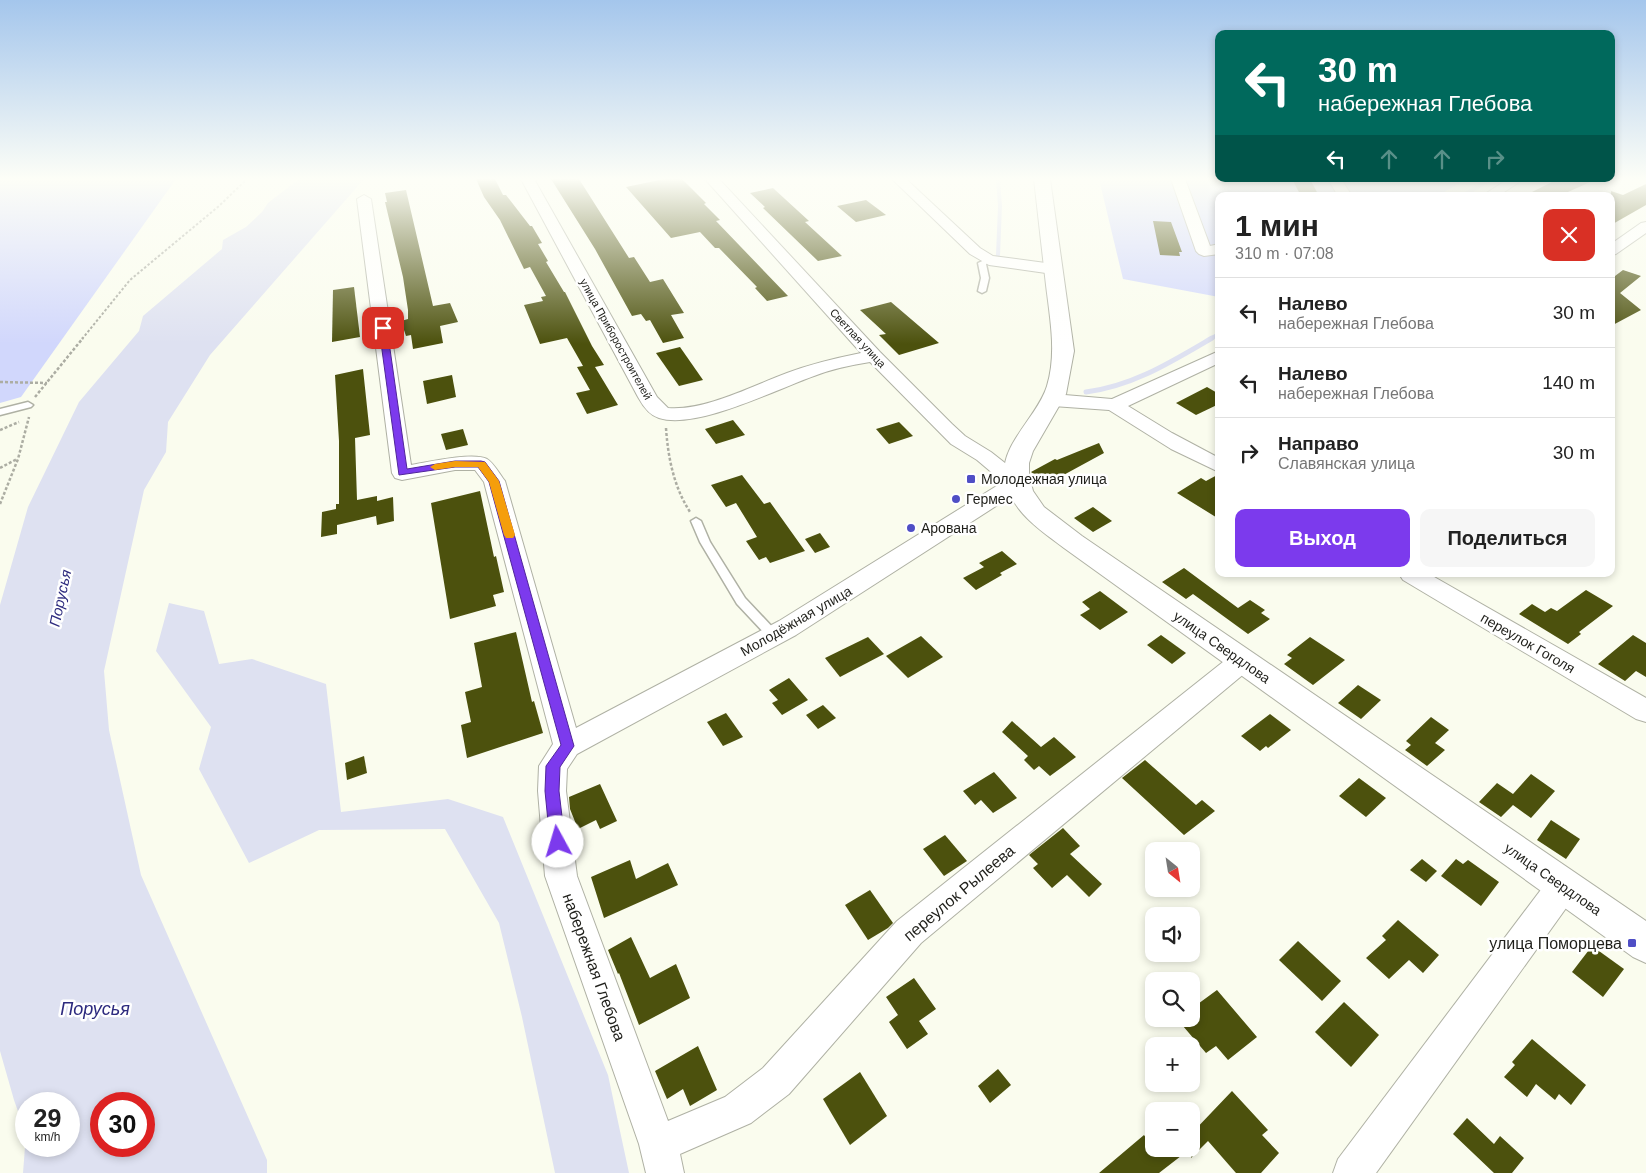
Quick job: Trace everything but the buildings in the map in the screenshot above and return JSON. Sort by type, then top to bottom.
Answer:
[{"type":"street","points":[[369,234],[402,472],[455,464],[481,464],[494,481],[568,746]]},
{"type":"street","name":"улица Приборостроителей","points":[[557,234],[655,408],[666,414]]},
{"type":"street","name":"Светлая улица","points":[[761,234],[874,356],[958,440],[984,456],[1017,483]]},
{"type":"street","points":[[955,234],[975,252],[989,260],[1052,256]]},
{"type":"street","points":[[1017,483],[1016,464],[1022,447],[1053,400],[1062,373],[1064,351],[1049,234]]},
{"type":"street","points":[[1198,234],[1204,251],[1215,250]]},
{"type":"street","points":[[1615,248],[1635,234]]},
{"type":"street","points":[[666,414],[683,414],[703,410],[808,371],[874,356]]},
{"type":"street","points":[[1053,400],[1114,404],[1146,392],[1215,358]]},
{"type":"street","points":[[1114,404],[1180,447],[1215,464]]},
{"type":"street","name":"Молодёжная улица","points":[[568,746],[816,611],[904,556],[970,511],[1017,483]]},
{"type":"street","name":"улица Свердлова","points":[[1017,483],[1032,509],[1066,537],[1646,944]]},
{"type":"street","name":"переулок Гоголя","points":[[1416,577],[1646,711]]},
{"type":"street","name":"переулок Рылеева","points":[[662,1158],[738,1110],[776,1081],[909,932],[1242,661]]},
{"type":"street","name":"набережная Глебова","points":[[568,746],[553,766],[552,791],[561,876],[662,1158]]},
{"type":"street","points":[[1352,1173],[1563,886]]},
{"type":"lane","points":[[982,291],[985,278],[982,263],[989,260]]},
{"type":"lane","points":[[0,412],[28,405]]},
{"type":"lane","points":[[696,521],[705,542],[741,601],[773,635]]},
{"type":"path","points":[[0,504],[18,459],[29,418],[28,405],[130,280],[186,234]]},
{"type":"path","points":[[0,382],[47,383]]},
{"type":"path","points":[[666,414],[667,449],[683,503],[696,521]]},
{"type":"path","points":[[0,430],[29,418]]},
{"type":"path","points":[[0,468],[18,459]]},
{"type":"shaded area","points":[[0,234],[137,234],[21,397],[0,403]]},
{"type":"shaded area","points":[[1112,234],[1215,234],[1215,296],[1123,279]]},
{"type":"water","name":"Порусья","points":[[234,234],[316,234],[210,355],[168,422],[166,452],[144,490],[104,671],[109,730],[141,875],[267,1160],[267,1173],[23,1173],[24,1157],[80,1157],[80,1092],[15,1092],[15,1103],[0,1051],[0,605],[28,507],[79,402],[139,331],[143,316],[222,249],[223,240]]},
{"type":"water","points":[[169,603],[204,611],[219,664],[252,659],[326,684],[341,812],[448,799],[503,817],[608,1075],[629,1173],[555,1173],[522,1017],[499,923],[445,829],[319,830],[249,863],[199,769],[211,727],[156,651]]},
{"type":"waterway","points":[[998,255],[999,234]]},
{"type":"waterway","points":[[1210,339],[1215,336]]},
{"type":"waterway","points":[[1086,392],[1136,379],[1167,364],[1212,338]]},
{"type":"slow traffic","points":[[435,467],[455,464],[481,464],[494,481],[509,535]]},
{"type":"place","name":"Молодежная улица","points":[[971,479]]},
{"type":"place","name":"Гермес","points":[[956,499]]},
{"type":"place","name":"Арована","points":[[911,528]]},
{"type":"place","name":"улица Поморцева","points":[[1632,943]]},
{"type":"route","points":[[383,328],[402,472],[455,464],[481,464],[494,481],[568,746],[553,766],[552,791],[558,842]]}]
